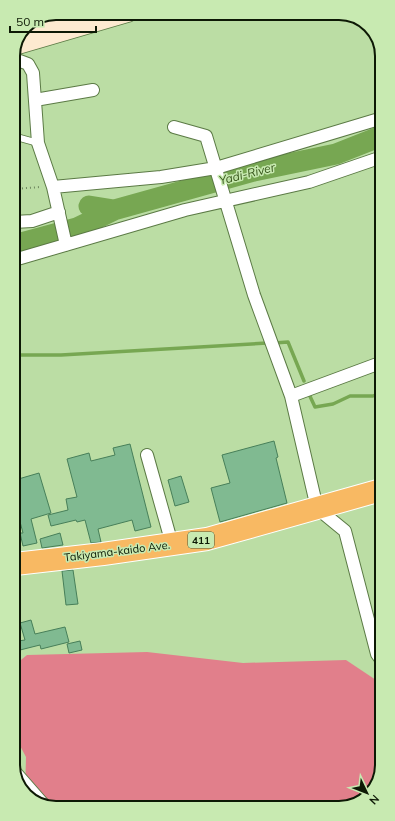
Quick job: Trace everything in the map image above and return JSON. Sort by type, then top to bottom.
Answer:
[{"type":"highway","name":"Takiyama-kaido Ave.","points":[[20,563],[207,539],[375,492]]},
{"type":"main road","points":[[37,25],[57,20]]},
{"type":"main road","points":[[22,44],[105,20]]},
{"type":"street","points":[[20,61],[28,64],[33,73],[38,143],[53,187],[66,243]]},
{"type":"street","points":[[35,100],[92,90]]},
{"type":"street","points":[[53,187],[161,177],[216,170],[375,120]]},
{"type":"street","points":[[174,127],[206,136],[254,295],[291,396],[317,508],[345,531],[375,646]]},
{"type":"street","points":[[20,258],[66,243],[224,197],[309,182],[375,159]]},
{"type":"street","points":[[20,222],[32,221],[59,215]]},
{"type":"street","points":[[291,396],[375,365]]},
{"type":"street","points":[[147,455],[172,544]]},
{"type":"street","points":[[25,784],[35,794]]},
{"type":"lane","points":[[20,138],[38,143]]},
{"type":"path","points":[[20,189],[53,187]]},
{"type":"shaded area","points":[[147,652],[243,663],[346,660],[375,679],[375,770],[373,777],[369,785],[361,794],[353,798],[340,801],[53,801],[44,799],[30,791],[25,784],[26,757],[20,746],[20,661],[27,655]]},
{"type":"building","points":[[274,441],[278,457],[276,458],[287,503],[220,522],[211,488],[230,483],[222,455]]},
{"type":"building","points":[[130,444],[151,527],[135,531],[132,520],[98,529],[101,542],[91,543],[85,520],[77,522],[76,520],[51,526],[48,515],[68,510],[66,499],[77,497],[67,459],[89,453],[91,461],[115,455],[113,448]]},
{"type":"building","points":[[39,473],[51,513],[31,519],[37,543],[23,546],[20,533],[23,533],[20,522],[20,479]]},
{"type":"building","points":[[181,476],[189,502],[175,506],[168,480]]},
{"type":"building","points":[[60,533],[63,545],[42,548],[40,539]]},
{"type":"building","points":[[73,570],[78,604],[66,605],[62,571]]},
{"type":"building","points":[[31,620],[35,634],[65,627],[69,642],[41,649],[40,645],[20,650],[20,641],[25,640],[20,623]]},
{"type":"building","points":[[80,641],[82,650],[69,653],[67,644]]},
{"type":"waterway","name":"Yadi-River","points":[[89,206],[114,210],[254,171],[336,154],[375,139]]},
{"type":"waterway","name":"Yadi-River","points":[[20,243],[77,228],[114,210]]},
{"type":"waterway","points":[[274,343],[288,342],[304,381]]},
{"type":"waterway","points":[[20,355],[61,355],[267,343]]},
{"type":"waterway","points":[[308,392],[315,407],[333,404],[350,396],[375,395]]}]
